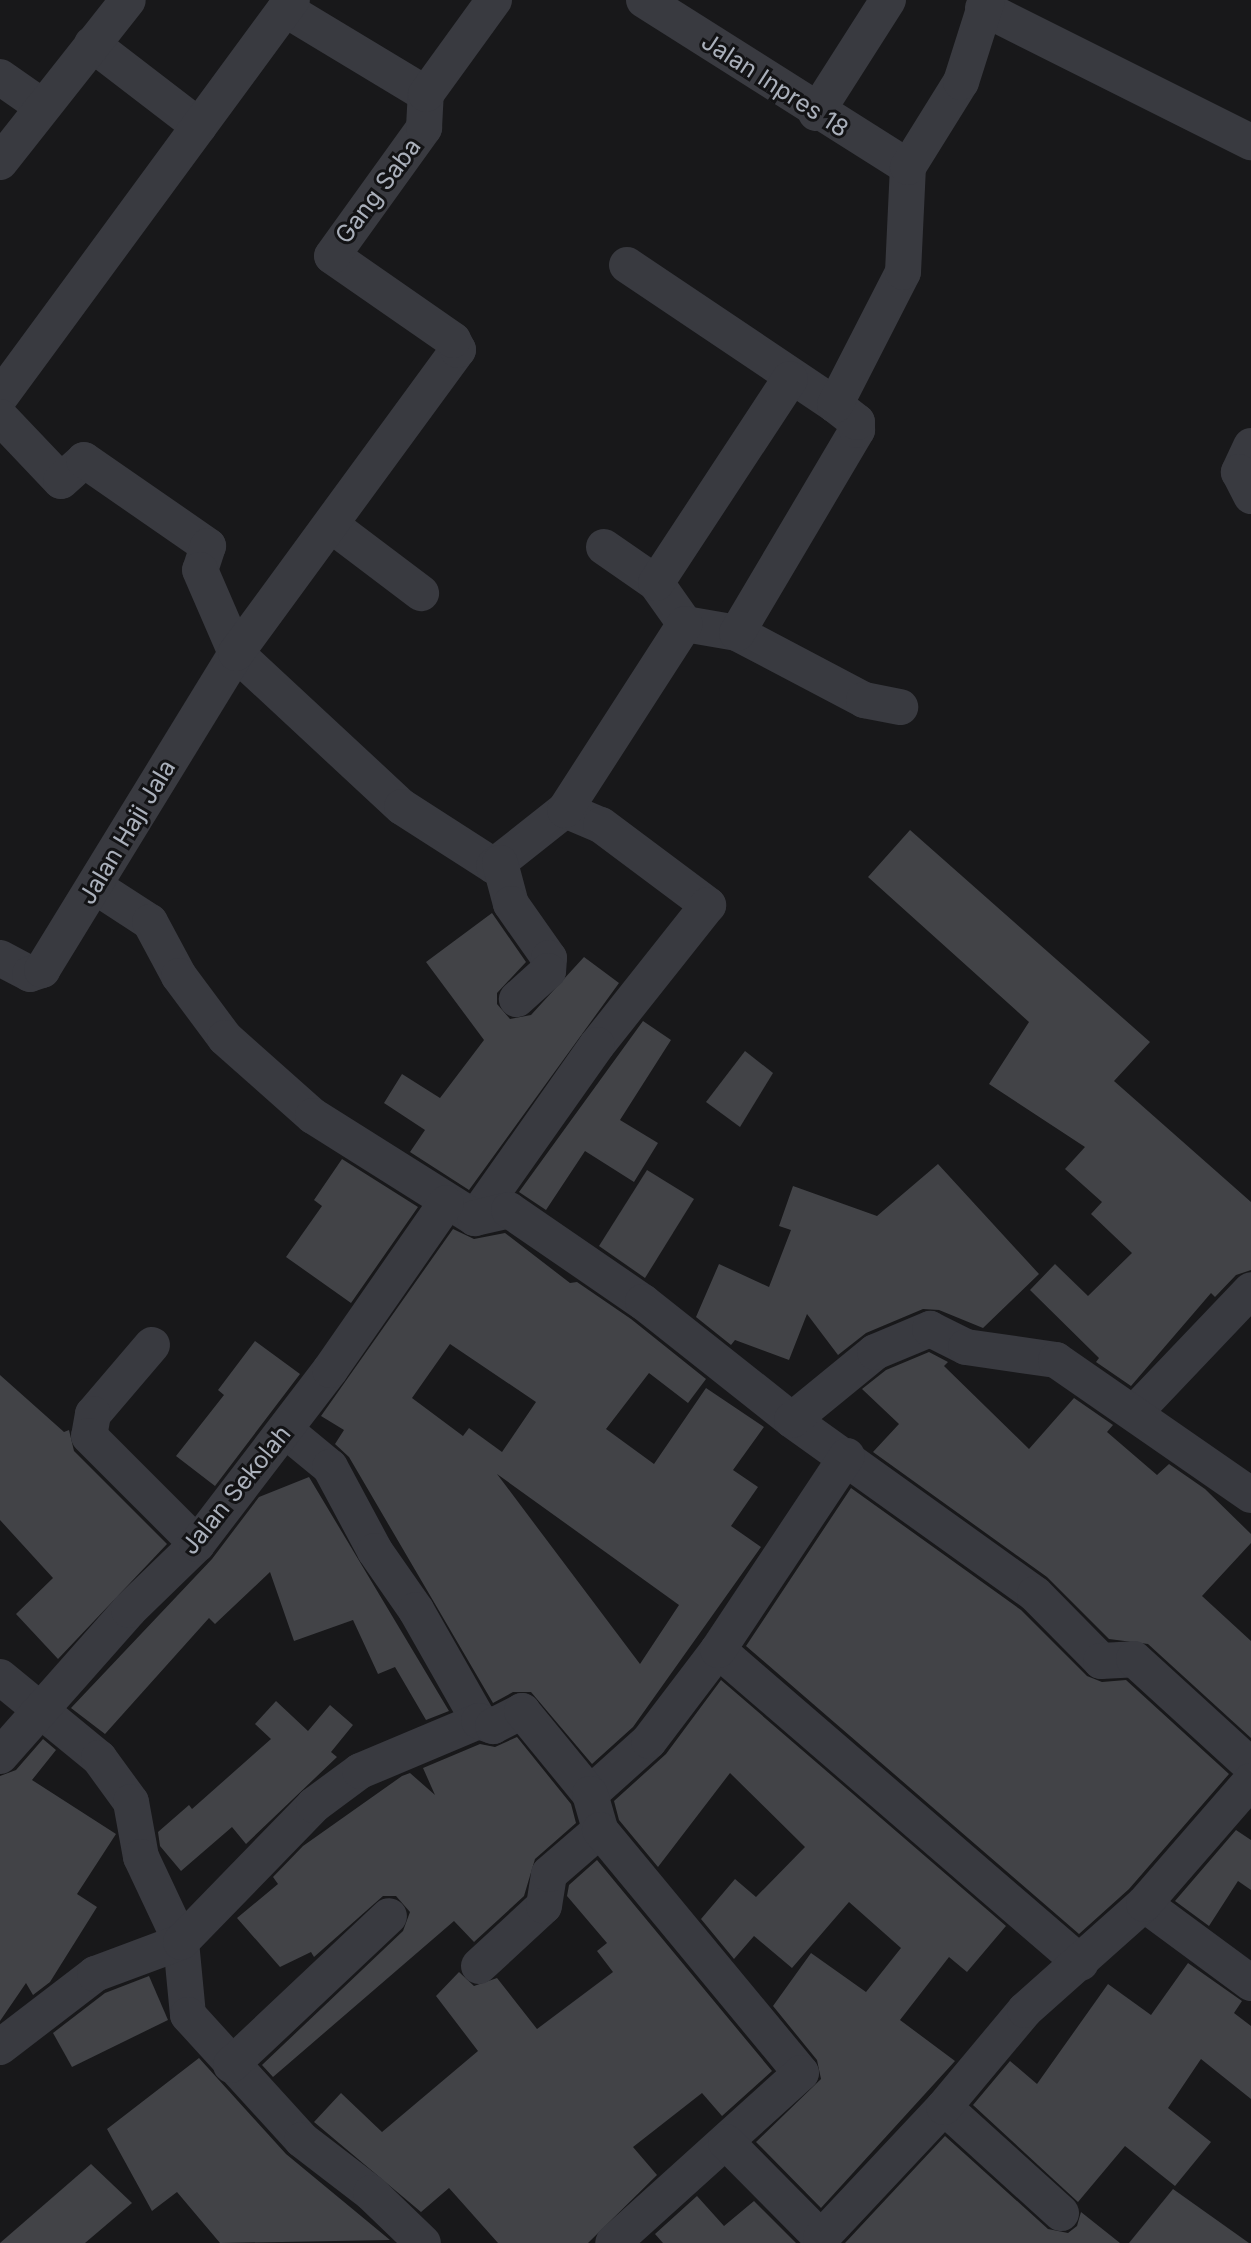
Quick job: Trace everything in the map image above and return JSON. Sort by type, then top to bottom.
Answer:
[{"type":"street","points":[[0,162],[128,0]]},
{"type":"street","name":"Gang Saba","points":[[332,260],[424,128],[426,94],[494,0]]},
{"type":"street","name":"Jalan Inpres 18","points":[[644,0],[816,113],[908,167]]},
{"type":"street","points":[[816,113],[888,0]]},
{"type":"street","points":[[835,405],[903,272],[908,167],[961,82],[985,4],[1251,142]]},
{"type":"street","points":[[0,397],[288,5],[426,94]]},
{"type":"street","points":[[92,44],[199,126]]},
{"type":"street","points":[[0,77],[43,107]]},
{"type":"street","name":"Jalan Haji Jala","points":[[0,958],[30,974],[42,970],[96,887],[236,653],[458,347],[332,260]]},
{"type":"street","points":[[627,265],[857,422],[857,430],[737,633]]},
{"type":"street","points":[[656,583],[790,379]]},
{"type":"street","points":[[0,417],[61,481],[84,460],[208,546],[200,570],[236,653],[402,807],[484,864],[500,863],[565,810],[685,624]]},
{"type":"street","points":[[1251,446],[1239,472],[1251,496]]},
{"type":"street","points":[[331,525],[421,593]]},
{"type":"street","points":[[604,547],[656,583],[685,624],[737,633],[864,700],[900,707]]},
{"type":"street","name":"Jalan Sekolah","points":[[0,1756],[129,1610],[197,1544],[460,1210],[708,911],[705,900],[648,858],[601,825],[565,810]]},
{"type":"street","points":[[500,863],[511,904],[549,958],[548,971],[517,999]]},
{"type":"street","points":[[96,887],[150,922],[179,976],[225,1038],[313,1116],[460,1210],[509,1210],[643,1302],[792,1420],[847,1456],[1035,1594],[1101,1661],[1134,1659],[1251,1766]]},
{"type":"street","points":[[1135,1412],[1251,1290]]},
{"type":"street","points":[[792,1420],[875,1352],[930,1329],[966,1347],[1056,1360],[1251,1495]]},
{"type":"street","points":[[152,1345],[93,1414],[89,1436],[197,1544]]},
{"type":"street","points":[[285,1430],[330,1467],[375,1551],[416,1610],[479,1721],[493,1726],[522,1711],[590,1794],[600,1830],[801,2073],[613,2243]]},
{"type":"street","points":[[590,1794],[649,1741],[718,1650],[847,1456]]},
{"type":"street","points":[[718,1650],[1081,1963]]},
{"type":"street","points":[[0,1677],[99,1758],[131,1802],[141,1857],[181,1942],[188,2015],[302,2140],[371,2193],[423,2243]]},
{"type":"street","points":[[0,2047],[95,1974],[181,1942],[314,1805],[349,1780],[479,1721]]},
{"type":"street","points":[[726,2142],[821,2238],[944,2107],[1025,2010],[1144,1904],[1251,1781]]},
{"type":"street","points":[[479,1966],[544,1906],[549,1874],[600,1830]]},
{"type":"street","points":[[1144,1904],[1251,1983]]},
{"type":"street","points":[[231,2065],[389,1916]]},
{"type":"street","points":[[944,2107],[1061,2213]]},
{"type":"building","points":[[910,830],[1150,1042],[1114,1081],[1251,1202],[1251,1270],[1236,1275],[1215,1297],[1211,1293],[1131,1386],[1096,1362],[1099,1358],[1030,1290],[1055,1264],[1088,1296],[1132,1253],[1091,1214],[1102,1202],[1065,1169],[1085,1147],[989,1084],[1029,1022],[868,877]]},
{"type":"building","points":[[492,913],[526,962],[497,993],[497,1004],[510,1019],[531,1015],[584,957],[619,983],[469,1190],[410,1152],[425,1130],[384,1103],[402,1074],[440,1098],[484,1040],[426,962]]},
{"type":"building","points":[[643,1021],[671,1040],[620,1120],[658,1143],[634,1182],[585,1151],[546,1210],[519,1192]]},
{"type":"building","points":[[745,1051],[773,1073],[740,1127],[706,1102]]},
{"type":"building","points":[[342,1159],[418,1207],[351,1303],[286,1257],[322,1206],[314,1200]]},
{"type":"building","points":[[938,1164],[1039,1274],[983,1328],[939,1310],[923,1309],[866,1333],[838,1355],[807,1314],[789,1360],[735,1340],[731,1345],[696,1317],[719,1264],[769,1287],[791,1230],[779,1226],[793,1186],[877,1216]]},
{"type":"building","points":[[647,1170],[694,1199],[645,1278],[599,1246]]},
{"type":"building","points":[[453,1229],[474,1239],[505,1233],[570,1283],[577,1282],[631,1319],[706,1379],[688,1403],[649,1373],[606,1429],[654,1464],[706,1388],[764,1427],[733,1470],[758,1487],[731,1526],[761,1547],[633,1727],[592,1764],[531,1692],[513,1692],[493,1703],[349,1457],[335,1444],[344,1430],[321,1416]],"holes":[[[450,1344],[536,1402],[502,1452],[469,1428],[463,1436],[412,1398]],[[497,1474],[679,1605],[640,1664]]]},
{"type":"building","points":[[255,1341],[300,1374],[215,1486],[176,1456],[224,1395],[218,1390]]},
{"type":"building","points":[[929,1352],[948,1362],[944,1366],[1029,1449],[1074,1398],[1113,1425],[1107,1432],[1157,1475],[1169,1464],[1205,1489],[1251,1534],[1251,1543],[1202,1596],[1251,1641],[1251,1738],[1148,1644],[1109,1639],[1047,1577],[873,1452],[899,1424],[862,1389],[886,1370]]},
{"type":"building","points":[[0,1375],[64,1432],[69,1430],[74,1451],[167,1544],[58,1659],[16,1614],[53,1578],[0,1520]]},
{"type":"building","points":[[309,1477],[449,1711],[426,1720],[395,1667],[378,1674],[353,1620],[294,1641],[270,1572],[215,1624],[209,1618],[105,1734],[71,1708],[212,1559],[259,1497]]},
{"type":"building","points":[[851,1488],[1021,1610],[1087,1676],[1102,1682],[1126,1680],[1229,1774],[1129,1889],[1079,1934],[746,1646]]},
{"type":"building","points":[[721,1680],[1006,1926],[967,1972],[949,1957],[900,2020],[955,2061],[821,2208],[756,2142],[821,2079],[817,2060],[773,2006],[811,1953],[866,1992],[901,1948],[849,1902],[792,1968],[754,1936],[734,1959],[701,1919],[735,1879],[756,1897],[805,1847],[730,1773],[658,1867],[619,1820],[614,1801],[666,1754]]},
{"type":"building","points":[[276,1701],[308,1731],[330,1705],[353,1725],[331,1752],[337,1757],[246,1844],[232,1827],[181,1871],[160,1846],[158,1832],[189,1805],[192,1809],[271,1739],[255,1724]]},
{"type":"building","points":[[517,1737],[571,1804],[576,1823],[535,1859],[524,1896],[474,1942],[454,1921],[273,2077],[262,2065],[403,1931],[410,1912],[396,1896],[383,1896],[314,1957],[311,1952],[280,1967],[237,1918],[278,1884],[273,1877],[303,1846],[402,1776],[410,1773],[435,1795],[423,1768],[480,1744],[495,1747]]},
{"type":"building","points":[[43,1739],[56,1750],[32,1780],[116,1834],[77,1894],[97,1907],[50,1982],[33,1995],[26,1983],[0,2021],[0,1776],[16,1770]]},
{"type":"building","points":[[1236,1830],[1251,1840],[1251,1890],[1238,1881],[1209,1926],[1175,1901]]},
{"type":"building","points":[[597,1860],[772,2071],[722,2116],[702,2093],[633,2147],[657,2175],[588,2243],[498,2243],[449,2188],[421,2212],[314,2122],[341,2093],[382,2132],[478,2051],[436,1996],[459,1972],[474,1986],[497,1978],[537,2029],[613,1972],[597,1951],[607,1943],[567,1896],[569,1885]]},
{"type":"building","points":[[1188,1963],[1242,2001],[1234,2013],[1251,2026],[1251,2099],[1201,2059],[1168,2108],[1211,2142],[1175,2186],[1125,2146],[1078,2202],[973,2105],[1010,2061],[1037,2084],[1108,1984],[1151,2015]]},
{"type":"building","points":[[149,1976],[168,2020],[72,2067],[53,2033],[105,1993]]},
{"type":"building","points":[[199,2058],[286,2154],[390,2240],[220,2243],[177,2192],[152,2211],[107,2129]]},
{"type":"building","points":[[945,2136],[1048,2229],[1068,2233],[1077,2226],[1081,2212],[1120,2243],[845,2243]]},
{"type":"building","points":[[91,2164],[132,2203],[85,2243],[0,2243]]},
{"type":"building","points":[[1173,2189],[1249,2243],[1129,2243]]},
{"type":"building","points":[[697,2196],[724,2226],[754,2201],[796,2243],[663,2243],[655,2234]]}]
